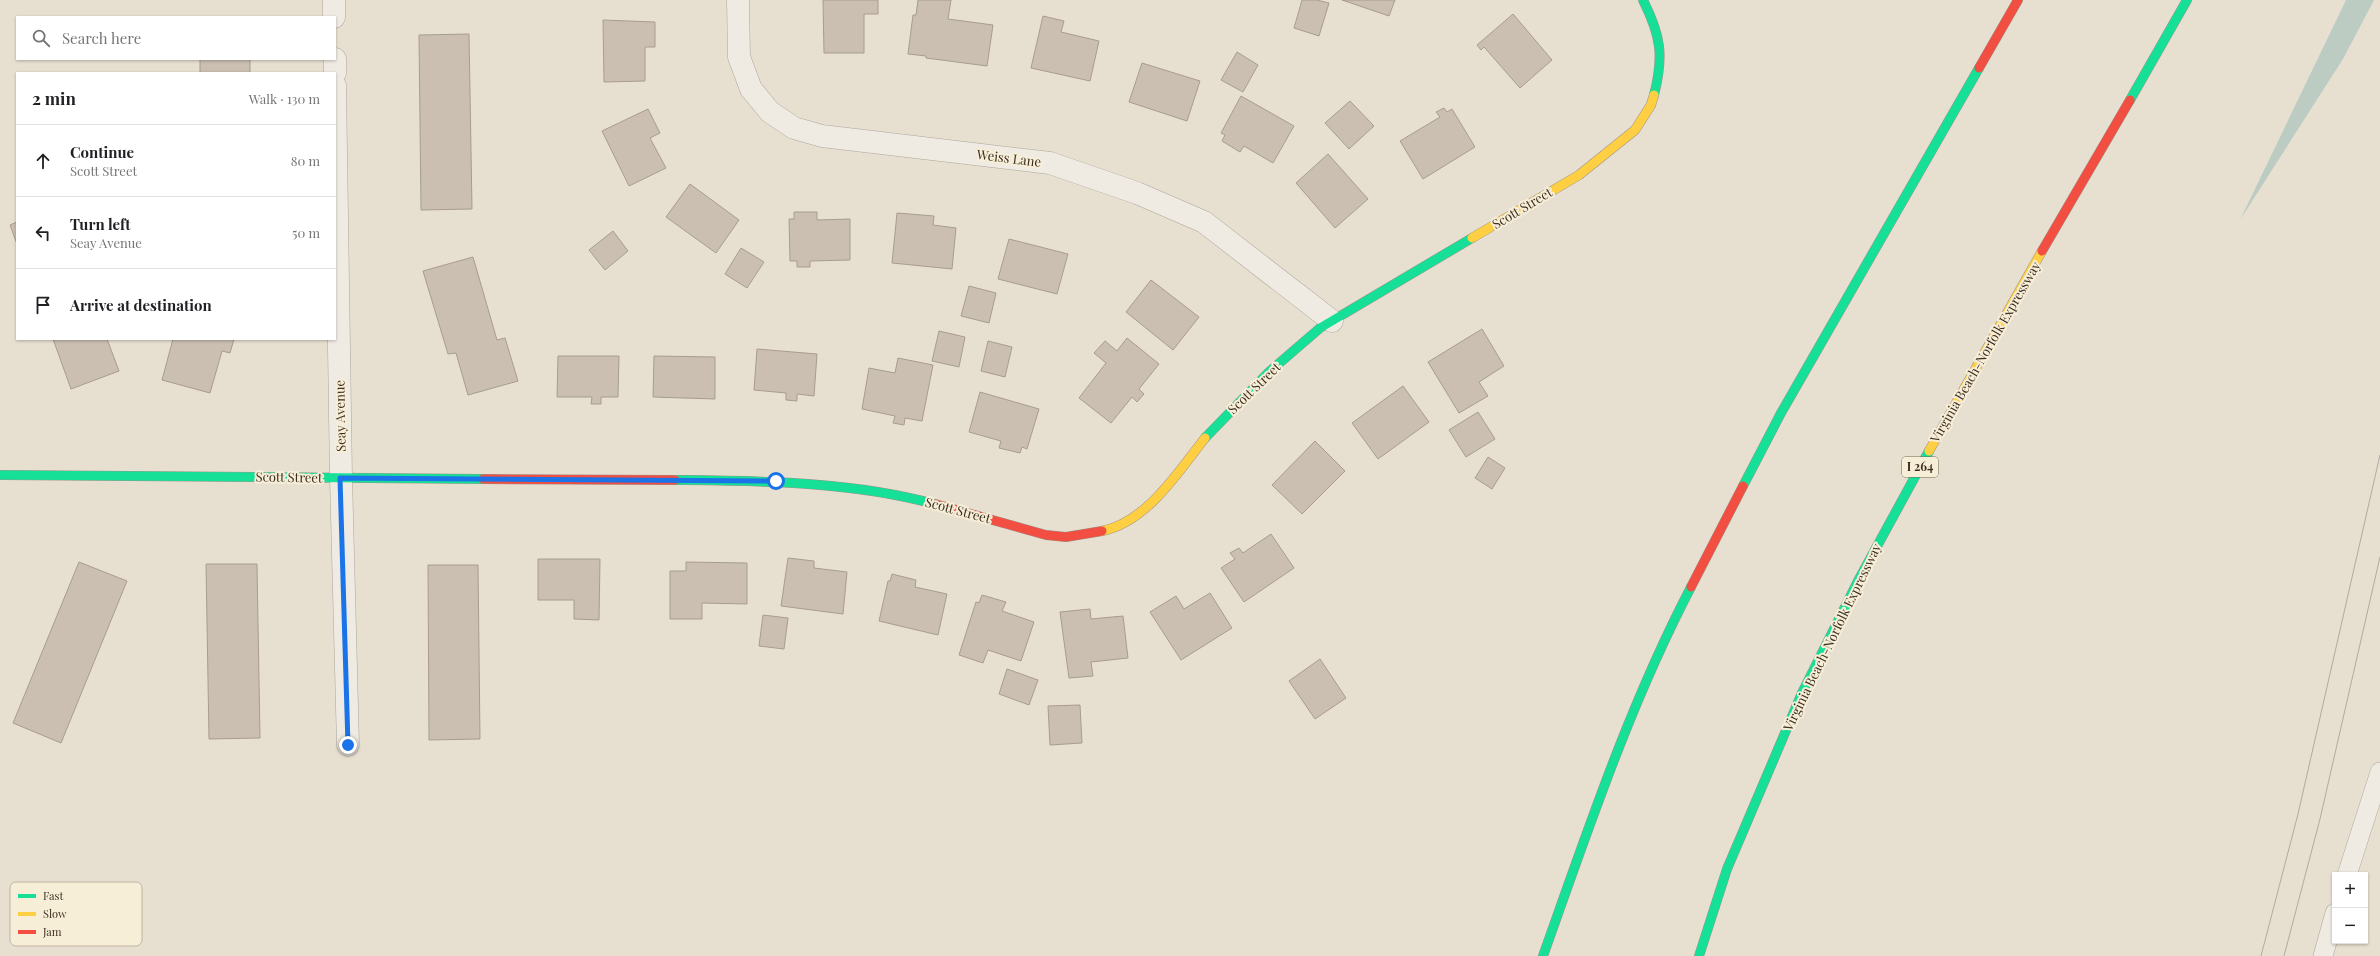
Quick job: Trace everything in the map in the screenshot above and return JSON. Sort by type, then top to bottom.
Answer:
[{"type":"main road","name":"Scott Street","points":[[0,475],[776,481],[864,490],[920,500],[1046,535],[1074,535],[1105,530],[1135,516],[1156,500],[1209,433],[1269,372],[1320,328],[1579,175],[1635,130],[1651,105],[1660,70],[1661,53],[1655,24],[1643,0]]},
{"type":"main road","points":[[1543,956],[1611,763],[1661,645],[1781,413],[2018,0]]},
{"type":"main road","name":"Virginia Beach-Norfolk Expressway","points":[[1699,956],[1727,869],[1802,693],[1858,581],[1978,362],[2187,0]]},
{"type":"street","points":[[334,0],[334,16]]},
{"type":"street","name":"Weiss Lane","points":[[738,0],[739,57],[751,89],[770,112],[794,128],[822,136],[1050,163],[1137,193],[1204,222],[1332,321]]},
{"type":"street","points":[[335,60],[335,72]]},
{"type":"street","name":"Seay Avenue","points":[[336,164],[340,478],[348,745]]},
{"type":"lane","points":[[2348,872],[2380,772]]},
{"type":"lane","points":[[2323,956],[2332,924]]},
{"type":"shaded area","points":[[2346,0],[2374,0],[2343,59],[2240,220]]},
{"type":"building","points":[[823,0],[878,0],[878,14],[864,14],[864,53],[824,53]]},
{"type":"building","points":[[918,0],[951,0],[948,19],[993,25],[987,66],[926,58],[926,56],[908,54],[913,15],[916,15]]},
{"type":"building","points":[[1302,0],[1317,0],[1329,3],[1319,36],[1294,28]]},
{"type":"building","points":[[1342,0],[1395,0],[1389,16]]},
{"type":"building","points":[[1513,14],[1552,60],[1520,88],[1484,47],[1481,50],[1477,45]]},
{"type":"building","points":[[1043,16],[1064,21],[1061,32],[1099,41],[1090,81],[1031,68]]},
{"type":"building","points":[[603,20],[655,22],[655,47],[645,47],[645,81],[604,82]]},
{"type":"building","points":[[469,34],[472,209],[421,210],[419,35]]},
{"type":"building","points":[[1237,52],[1258,65],[1243,92],[1221,80]]},
{"type":"building","points":[[200,60],[250,60],[250,72],[200,72]]},
{"type":"building","points":[[1142,63],[1200,81],[1187,121],[1129,102]]},
{"type":"building","points":[[1241,96],[1294,126],[1273,163],[1244,146],[1240,152],[1222,141],[1225,135],[1221,133]]},
{"type":"building","points":[[1350,101],[1374,126],[1349,149],[1325,123]]},
{"type":"building","points":[[1444,108],[1447,112],[1452,109],[1475,147],[1423,179],[1400,141],[1440,117],[1436,112]]},
{"type":"building","points":[[648,109],[660,133],[650,138],[666,168],[629,186],[602,131]]},
{"type":"building","points":[[1328,154],[1368,199],[1335,228],[1296,183]]},
{"type":"building","points":[[690,184],[739,220],[716,253],[666,217]]},
{"type":"building","points":[[794,212],[817,212],[817,220],[850,219],[850,260],[810,261],[810,267],[797,267],[797,261],[790,261],[789,219],[794,219]]},
{"type":"building","points":[[897,213],[934,216],[933,225],[956,228],[952,269],[892,263]]},
{"type":"building","points":[[16,222],[16,241],[10,225]]},
{"type":"building","points":[[613,231],[628,251],[605,270],[589,250]]},
{"type":"building","points":[[1009,239],[1068,254],[1057,294],[998,279]]},
{"type":"building","points":[[741,248],[764,262],[747,288],[725,274]]},
{"type":"building","points":[[473,257],[497,340],[505,338],[518,381],[468,395],[456,353],[448,354],[423,271]]},
{"type":"building","points":[[1151,280],[1199,317],[1173,350],[1126,312]]},
{"type":"building","points":[[969,286],[996,293],[989,323],[961,316]]},
{"type":"building","points":[[1482,329],[1504,366],[1479,382],[1488,396],[1459,413],[1428,362]]},
{"type":"building","points":[[939,331],[965,337],[959,367],[932,361]]},
{"type":"building","points":[[1127,338],[1159,364],[1139,389],[1144,394],[1137,402],[1132,397],[1111,423],[1079,398],[1106,363],[1094,353],[1105,341],[1117,351]]},
{"type":"building","points":[[53,340],[107,340],[119,371],[71,389]]},
{"type":"building","points":[[173,340],[234,340],[230,353],[222,351],[210,393],[162,380]]},
{"type":"building","points":[[988,341],[1012,347],[1005,377],[981,371]]},
{"type":"building","points":[[757,349],[817,354],[814,396],[797,394],[797,401],[786,400],[786,393],[754,390]]},
{"type":"building","points":[[558,356],[619,356],[618,397],[601,397],[601,404],[591,404],[592,397],[557,397]]},
{"type":"building","points":[[654,356],[715,357],[715,399],[653,397]]},
{"type":"building","points":[[898,358],[933,365],[922,421],[905,418],[904,425],[893,423],[895,416],[862,409],[869,368],[895,373]]},
{"type":"building","points":[[1403,386],[1429,422],[1378,459],[1352,423]]},
{"type":"building","points":[[980,392],[1039,409],[1027,449],[1022,447],[1020,453],[999,448],[1001,441],[969,432]]},
{"type":"building","points":[[1478,412],[1495,439],[1466,457],[1449,430]]},
{"type":"building","points":[[1315,441],[1345,471],[1302,514],[1272,485]]},
{"type":"building","points":[[1488,457],[1505,468],[1492,489],[1475,478]]},
{"type":"building","points":[[1271,534],[1294,568],[1244,602],[1221,568],[1235,559],[1230,553],[1239,548],[1243,553]]},
{"type":"building","points":[[788,558],[814,561],[814,568],[847,572],[843,614],[781,606]]},
{"type":"building","points":[[538,559],[600,559],[599,620],[574,619],[574,600],[538,600]]},
{"type":"building","points":[[79,562],[127,581],[61,743],[13,723]]},
{"type":"building","points":[[686,562],[747,563],[747,604],[702,603],[702,619],[670,619],[670,571],[686,571]]},
{"type":"building","points":[[206,564],[257,564],[260,738],[209,739]]},
{"type":"building","points":[[428,565],[478,565],[480,739],[429,740]]},
{"type":"building","points":[[892,574],[916,580],[915,587],[947,594],[938,635],[879,621],[888,581],[890,581]]},
{"type":"building","points":[[1210,593],[1232,628],[1181,660],[1150,612],[1176,596],[1184,609]]},
{"type":"building","points":[[982,595],[1006,602],[1002,611],[1034,622],[1021,661],[988,650],[983,663],[959,655],[976,602],[979,603]]},
{"type":"building","points":[[1090,609],[1091,619],[1123,616],[1128,658],[1091,662],[1093,676],[1069,678],[1060,612]]},
{"type":"building","points":[[763,615],[788,618],[784,649],[759,646]]},
{"type":"building","points":[[1320,659],[1346,698],[1315,719],[1289,681]]},
{"type":"building","points":[[1007,669],[1038,680],[1029,705],[999,694]]},
{"type":"building","points":[[1080,705],[1082,743],[1050,745],[1048,706]]},
{"type":"tram line","points":[[2261,956],[2298,814],[2380,455]]},
{"type":"tram line","points":[[2284,956],[2320,819],[2380,557]]},
{"type":"traffic: fast","points":[[1643,0],[1654,25],[1659,46],[1659,69],[1654,95]]},
{"type":"traffic: fast","points":[[2130,100],[2187,0]]},
{"type":"traffic: fast","points":[[1743,486],[1781,413],[1979,68]]},
{"type":"traffic: fast","points":[[1205,438],[1269,372],[1320,328],[1472,238]]},
{"type":"traffic: fast","points":[[1699,956],[1727,869],[1802,693],[1858,581],[1929,451]]},
{"type":"traffic: fast","points":[[0,475],[483,479]]},
{"type":"traffic: fast","points":[[675,480],[806,484],[871,491],[903,496],[935,504]]},
{"type":"traffic: fast","points":[[1543,956],[1593,815],[1629,723],[1648,677],[1691,587]]},
{"type":"traffic: slow","points":[[1472,238],[1579,175],[1635,130],[1651,105],[1654,95]]},
{"type":"traffic: slow","points":[[1929,451],[2042,251]]},
{"type":"traffic: slow","points":[[1102,531],[1118,526],[1147,507],[1172,480],[1205,438]]},
{"type":"traffic: jam","points":[[1979,68],[2018,0]]},
{"type":"traffic: jam","points":[[2042,251],[2130,100]]},
{"type":"traffic: jam","points":[[483,479],[675,480]]},
{"type":"traffic: jam","points":[[1691,587],[1743,486]]},
{"type":"traffic: jam","points":[[935,504],[1046,535],[1066,537],[1102,531]]},
{"type":"route","points":[[348,745],[340,478],[776,481]]}]
